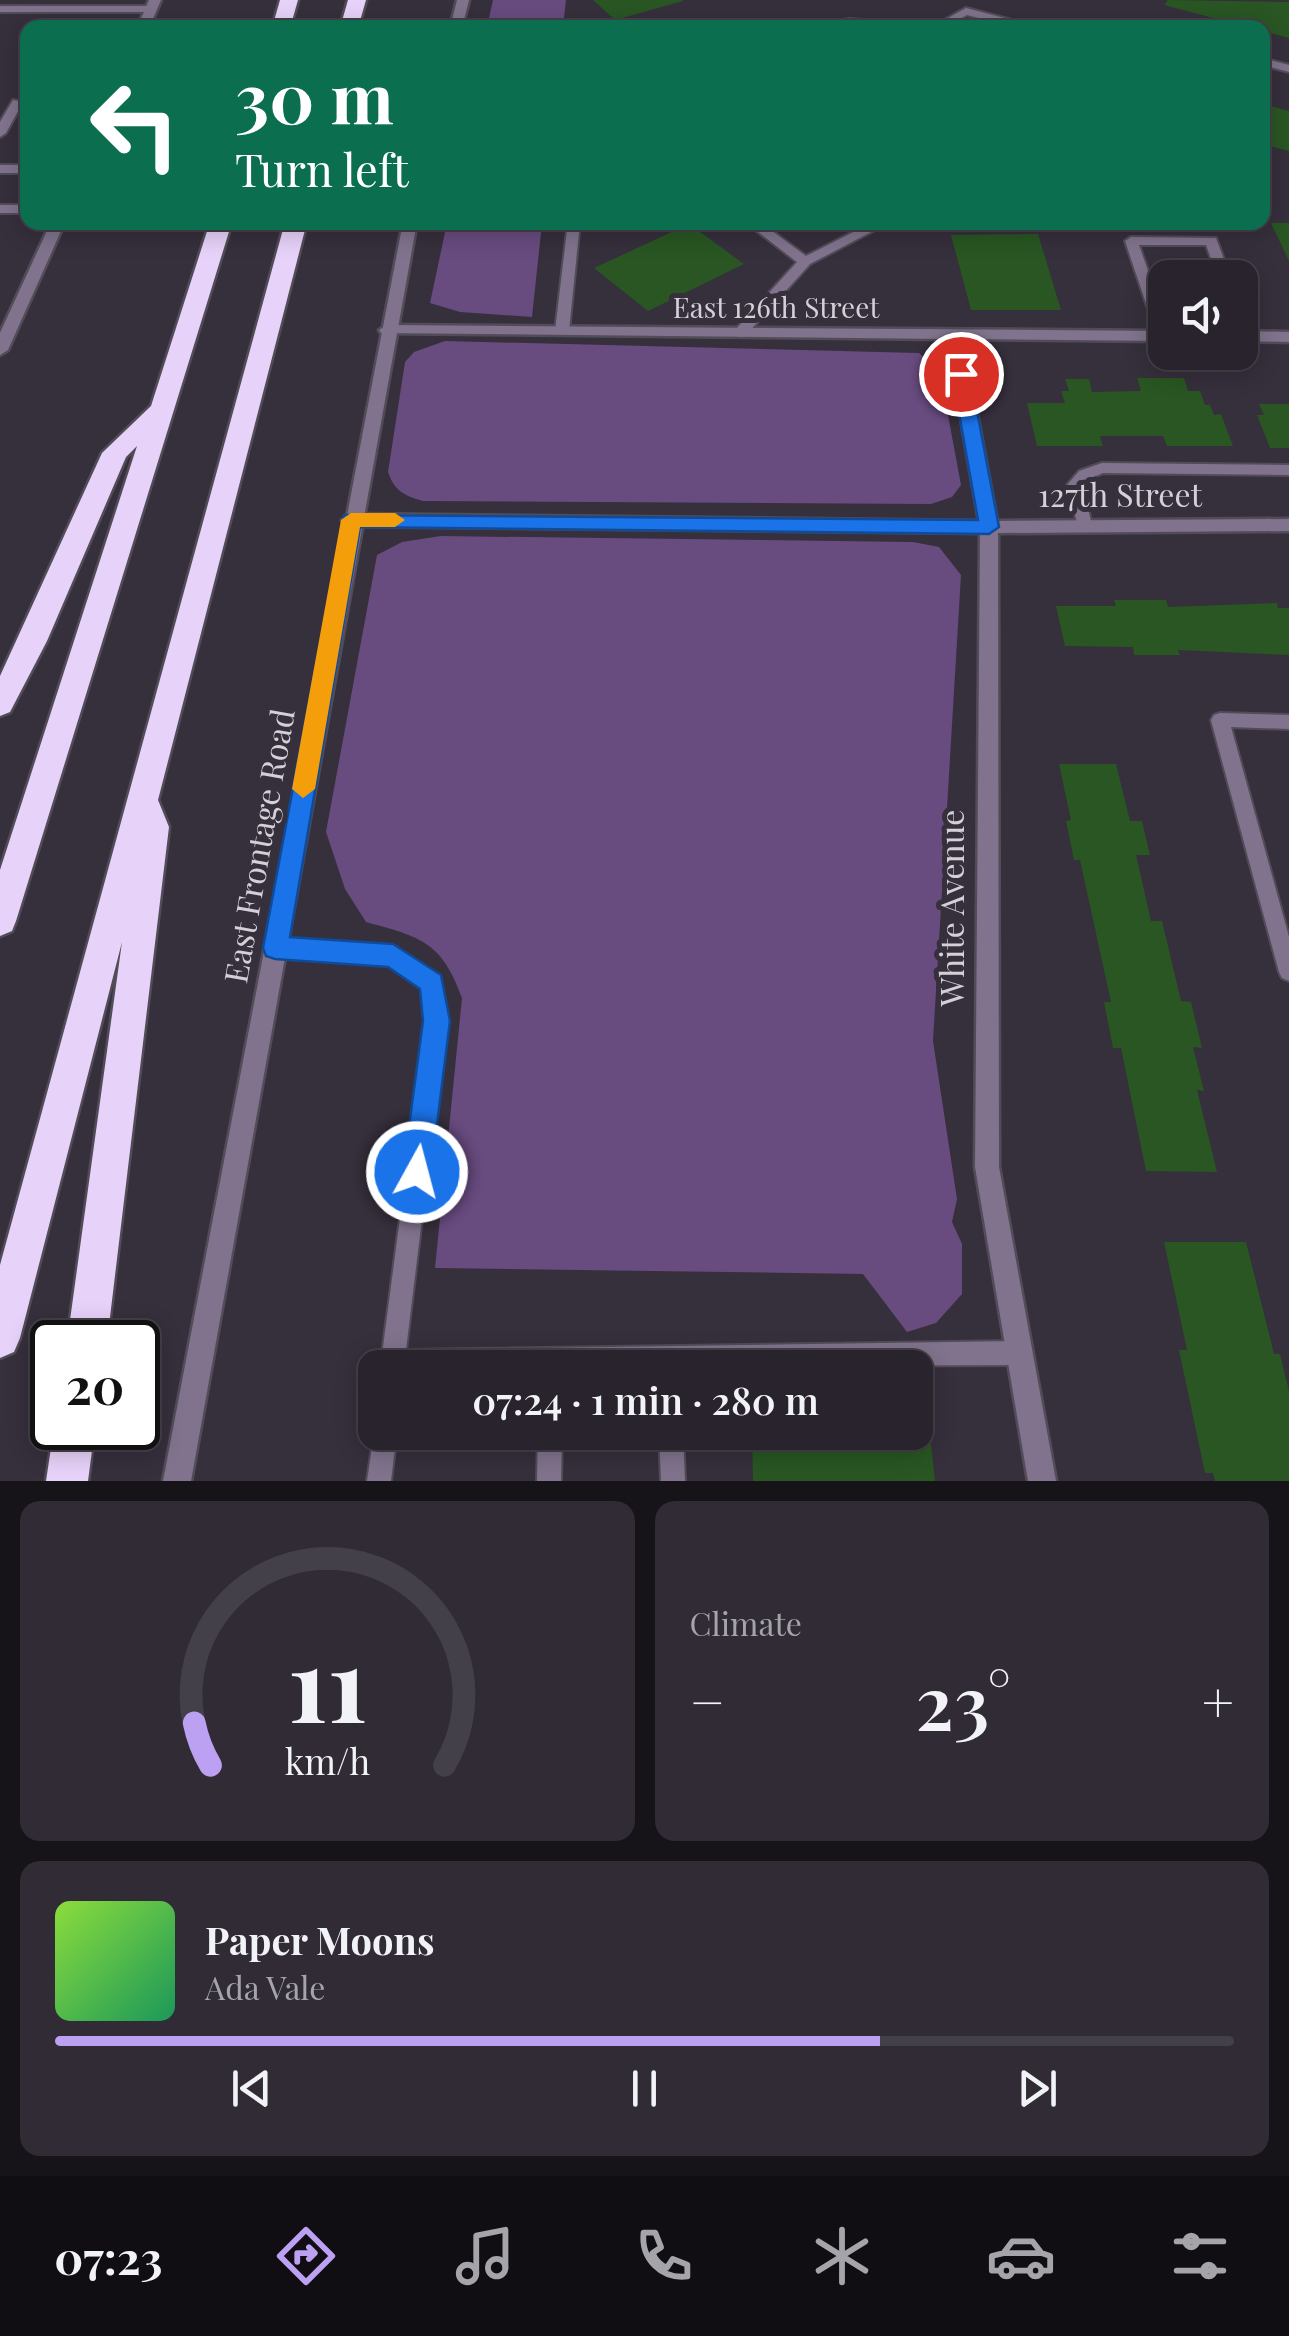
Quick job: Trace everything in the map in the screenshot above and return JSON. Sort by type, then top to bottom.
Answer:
[{"type":"highway","points":[[0,921],[219,230]]},
{"type":"highway","points":[[0,1338],[294,230]]},
{"type":"highway","points":[[0,704],[33,642],[116,452],[164,408]]},
{"type":"highway","points":[[90,1320],[154,826],[144,792]]},
{"type":"highway","points":[[67,1481],[72,1450]]},
{"type":"street","points":[[0,350],[7,318],[54,230]]},
{"type":"street","name":"East Frontage Road","points":[[177,1481],[351,520],[408,230]]},
{"type":"street","name":"East 126th Street","points":[[387,330],[1148,336]]},
{"type":"street","name":"White Avenue","points":[[954,335],[989,527],[987,1167],[1042,1481]]},
{"type":"street","points":[[1258,336],[1289,337]]},
{"type":"street","name":"127th Street","points":[[351,520],[989,527],[1289,525]]},
{"type":"lane","points":[[0,9],[153,4]]},
{"type":"lane","points":[[950,20],[966,11],[1000,20]]},
{"type":"lane","points":[[0,133],[20,105]]},
{"type":"lane","points":[[562,331],[573,230]]},
{"type":"lane","points":[[762,230],[805,261]]},
{"type":"lane","points":[[740,333],[805,261],[868,230]]},
{"type":"lane","points":[[1148,276],[1131,241],[1211,241],[1218,260]]},
{"type":"lane","points":[[1084,526],[1075,486],[1084,475],[1102,468],[1289,470]]},
{"type":"lane","points":[[1289,722],[1220,720],[1289,972]]},
{"type":"lane","points":[[275,948],[393,956],[432,983],[436,1021],[395,1350]]},
{"type":"lane","points":[[933,1355],[1020,1353]]},
{"type":"lane","points":[[379,1481],[383,1450]]},
{"type":"lane","points":[[549,1481],[550,1450]]},
{"type":"lane","points":[[672,1450],[673,1481]]},
{"type":"shaded area","points":[[493,0],[566,0],[564,20],[489,20]]},
{"type":"shaded area","points":[[446,230],[541,230],[532,317],[460,312],[430,303]]},
{"type":"shaded area","points":[[445,341],[919,353],[940,372],[961,485],[952,497],[931,504],[423,501],[401,491],[388,472],[405,362],[414,352]]},
{"type":"shaded area","points":[[441,536],[913,542],[939,547],[961,575],[933,1041],[957,1199],[952,1222],[962,1244],[962,1294],[936,1323],[907,1332],[863,1274],[435,1268],[462,998],[446,965],[427,945],[366,922],[345,889],[326,832],[377,555],[402,542]]},
{"type":"building","points":[[593,0],[682,0],[683,1],[615,20]]},
{"type":"building","points":[[1168,0],[1289,2],[1289,38],[1270,33],[1270,20],[1221,20],[1164,5]]},
{"type":"building","points":[[1270,106],[1289,111],[1289,151],[1270,146]]},
{"type":"building","points":[[1271,223],[1289,223],[1289,261]]},
{"type":"building","points":[[676,230],[697,230],[744,264],[648,311],[594,268]]},
{"type":"building","points":[[1038,234],[1061,310],[971,310],[951,235]]},
{"type":"building","points":[[1137,378],[1184,378],[1188,391],[1200,391],[1214,415],[1221,414],[1233,446],[1167,446],[1163,436],[1100,436],[1103,446],[1037,446],[1027,403],[1065,403],[1061,391],[1069,391],[1065,379],[1089,379],[1092,392],[1141,391]]},
{"type":"building","points":[[1259,404],[1289,404],[1289,448],[1270,448],[1257,415],[1264,415]]},
{"type":"building","points":[[1114,600],[1166,600],[1168,607],[1277,603],[1278,608],[1289,608],[1289,655],[1178,650],[1180,655],[1134,655],[1133,647],[1065,646],[1056,606],[1116,606]]},
{"type":"building","points":[[1059,764],[1116,764],[1130,821],[1142,821],[1150,855],[1136,855],[1151,921],[1162,921],[1181,1001],[1191,1002],[1202,1048],[1193,1047],[1204,1091],[1197,1090],[1217,1172],[1146,1171],[1121,1048],[1113,1048],[1104,1002],[1111,1002],[1080,860],[1074,860],[1066,821],[1071,820]]},
{"type":"building","points":[[1164,1242],[1246,1242],[1274,1354],[1280,1354],[1289,1391],[1289,1481],[1215,1481],[1213,1473],[1205,1473],[1179,1350],[1187,1350]]},
{"type":"building","points":[[752,1450],[932,1450],[935,1481],[753,1481]]},
{"type":"slow traffic","points":[[303,789],[351,520],[395,520]]},
{"type":"route","points":[[417,1172],[436,1021],[432,983],[393,956],[275,948],[351,520],[989,527],[961,374]]}]
